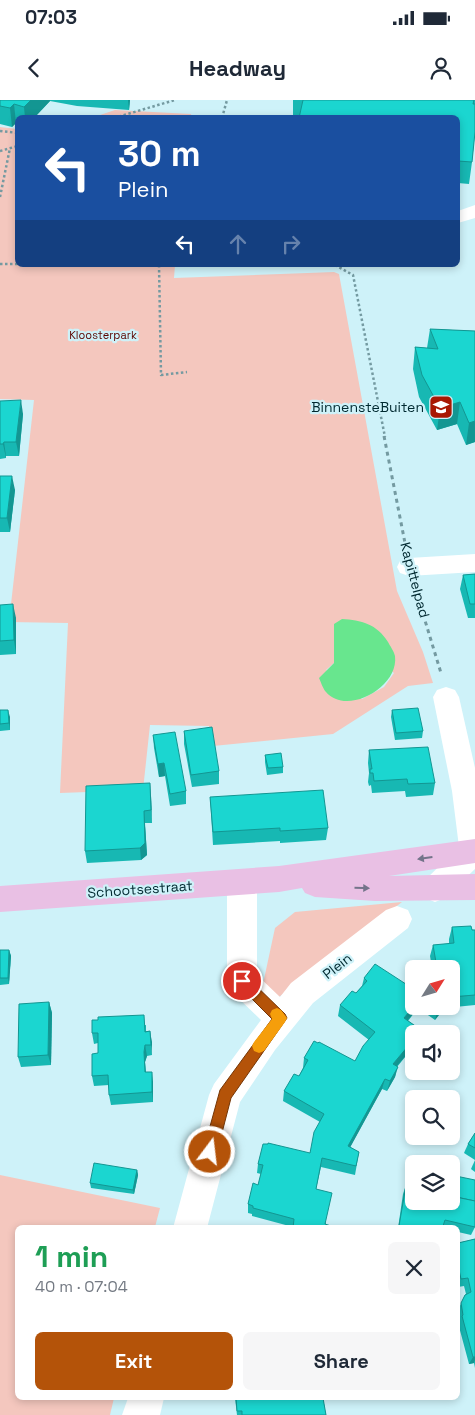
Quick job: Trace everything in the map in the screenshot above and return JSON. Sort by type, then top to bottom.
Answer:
[{"type":"main road","name":"Schootsestraat","points":[[0,899],[242,883],[474,851]]},
{"type":"main road","name":"Schootsestraat","points":[[279,879],[355,888],[435,889],[475,887]]},
{"type":"street","points":[[460,216],[475,211]]},
{"type":"street","points":[[409,567],[475,563]]},
{"type":"street","points":[[435,889],[474,851],[466,792],[446,697]]},
{"type":"street","points":[[242,883],[242,981],[281,1018]]},
{"type":"street","name":"Plein","points":[[191,1225],[225,1095],[281,1018],[302,993],[397,919]]},
{"type":"street","points":[[141,1415],[145,1400]]},
{"type":"path","points":[[124,115],[175,100]]},
{"type":"path","points":[[223,115],[227,100]]},
{"type":"path","points":[[0,131],[15,133]]},
{"type":"path","points":[[0,151],[15,147]]},
{"type":"path","points":[[0,197],[10,148]]},
{"type":"path","points":[[0,264],[15,264]]},
{"type":"path","points":[[158,267],[161,374],[187,372]]},
{"type":"path","name":"Kapittelpad","points":[[339,267],[353,275],[409,567],[442,677],[446,697]]},
{"type":"green space","points":[[115,110],[191,115],[100,115]]},
{"type":"green space","name":"Kloosterpark","points":[[0,127],[15,129],[15,267],[175,267],[174,278],[334,272],[339,274],[397,591],[423,652],[433,683],[408,686],[333,734],[213,746],[209,726],[150,725],[143,790],[60,793],[68,623],[9,622],[34,400],[0,399]],"holes":[[[334,624],[394,673],[384,687],[362,699],[326,670],[334,663]]]},
{"type":"green space","points":[[402,902],[279,997],[260,998],[275,928],[295,912]]},
{"type":"green space","points":[[0,1175],[160,1208],[156,1225],[15,1225],[15,1400],[114,1400],[110,1415],[0,1415]]},
{"type":"shaded area","points":[[342,619],[356,620],[374,627],[384,636],[395,656],[394,668],[389,678],[380,688],[358,700],[346,701],[335,699],[325,691],[319,678],[334,663],[334,624]]},
{"type":"building","points":[[0,100],[31,100],[24,107],[14,104],[10,108],[0,106]]},
{"type":"building","points":[[303,100],[474,100],[475,132],[472,162],[460,161],[460,115],[300,115]]},
{"type":"building","points":[[430,329],[475,331],[475,421],[469,423],[460,402],[440,408],[422,375],[415,347],[438,349]]},
{"type":"building","points":[[21,400],[16,442],[0,444],[0,401]]},
{"type":"building","points":[[0,476],[12,476],[7,518],[0,518]]},
{"type":"building","points":[[475,574],[475,604],[470,604],[463,575]]},
{"type":"building","points":[[13,604],[14,640],[0,641],[0,605]]},
{"type":"building","points":[[418,708],[423,731],[396,733],[392,710]]},
{"type":"building","points":[[0,710],[8,710],[9,723],[0,724]]},
{"type":"building","points":[[212,727],[219,771],[191,775],[184,731]]},
{"type":"building","points":[[175,732],[186,791],[170,794],[164,763],[158,764],[153,735]]},
{"type":"building","points":[[428,747],[435,783],[408,784],[407,779],[374,781],[373,773],[370,773],[370,769],[372,769],[369,750]]},
{"type":"building","points":[[281,753],[283,767],[268,768],[265,755]]},
{"type":"building","points":[[150,783],[151,810],[144,811],[145,843],[140,848],[85,851],[86,786]]},
{"type":"building","points":[[323,790],[328,828],[280,831],[280,828],[213,832],[210,797]]},
{"type":"building","points":[[471,926],[472,930],[475,930],[475,995],[460,996],[460,960],[436,960],[433,945],[454,943],[452,927]]},
{"type":"building","points":[[0,950],[9,950],[8,978],[0,978]]},
{"type":"building","points":[[375,964],[405,983],[406,1015],[404,1018],[414,1025],[405,1025],[405,1050],[393,1064],[398,1067],[390,1081],[385,1079],[348,1146],[359,1152],[356,1166],[322,1158],[316,1189],[332,1193],[325,1224],[328,1225],[293,1225],[294,1219],[253,1208],[253,1206],[248,1204],[253,1183],[258,1185],[263,1165],[258,1164],[263,1144],[268,1143],[310,1153],[314,1132],[324,1114],[284,1091],[294,1074],[299,1076],[308,1060],[304,1058],[314,1041],[355,1061],[363,1046],[375,1032],[340,1005],[352,991],[356,993],[367,981],[364,978]]},
{"type":"building","points":[[49,1002],[48,1055],[18,1057],[19,1004]]},
{"type":"building","points":[[144,1015],[145,1032],[150,1031],[151,1045],[145,1045],[145,1072],[152,1072],[152,1092],[109,1095],[108,1075],[92,1076],[92,1054],[98,1053],[98,1033],[92,1033],[92,1020],[98,1020],[98,1017]]},
{"type":"building","points":[[475,1133],[475,1148],[468,1144]]},
{"type":"building","points":[[94,1163],[137,1170],[133,1190],[90,1183]]},
{"type":"building","points":[[460,1177],[475,1180],[475,1201],[460,1198]]},
{"type":"building","points":[[405,1191],[405,1210],[460,1210],[460,1198],[475,1201],[475,1227],[445,1220],[443,1225],[399,1225]]},
{"type":"building","points":[[475,1239],[475,1357],[473,1357],[462,1316],[461,1303],[465,1295],[471,1292],[468,1278],[461,1279],[460,1243]]},
{"type":"building","points":[[236,1400],[323,1400],[326,1415],[242,1415],[242,1411],[237,1411]]},
{"type":"slow traffic","points":[[259,1046],[281,1018],[277,1014]]},
{"type":"place","name":"BinnensteBuiten","points":[[441,407]]},
{"type":"route","points":[[210,1152],[225,1095],[281,1018],[242,981]]}]
